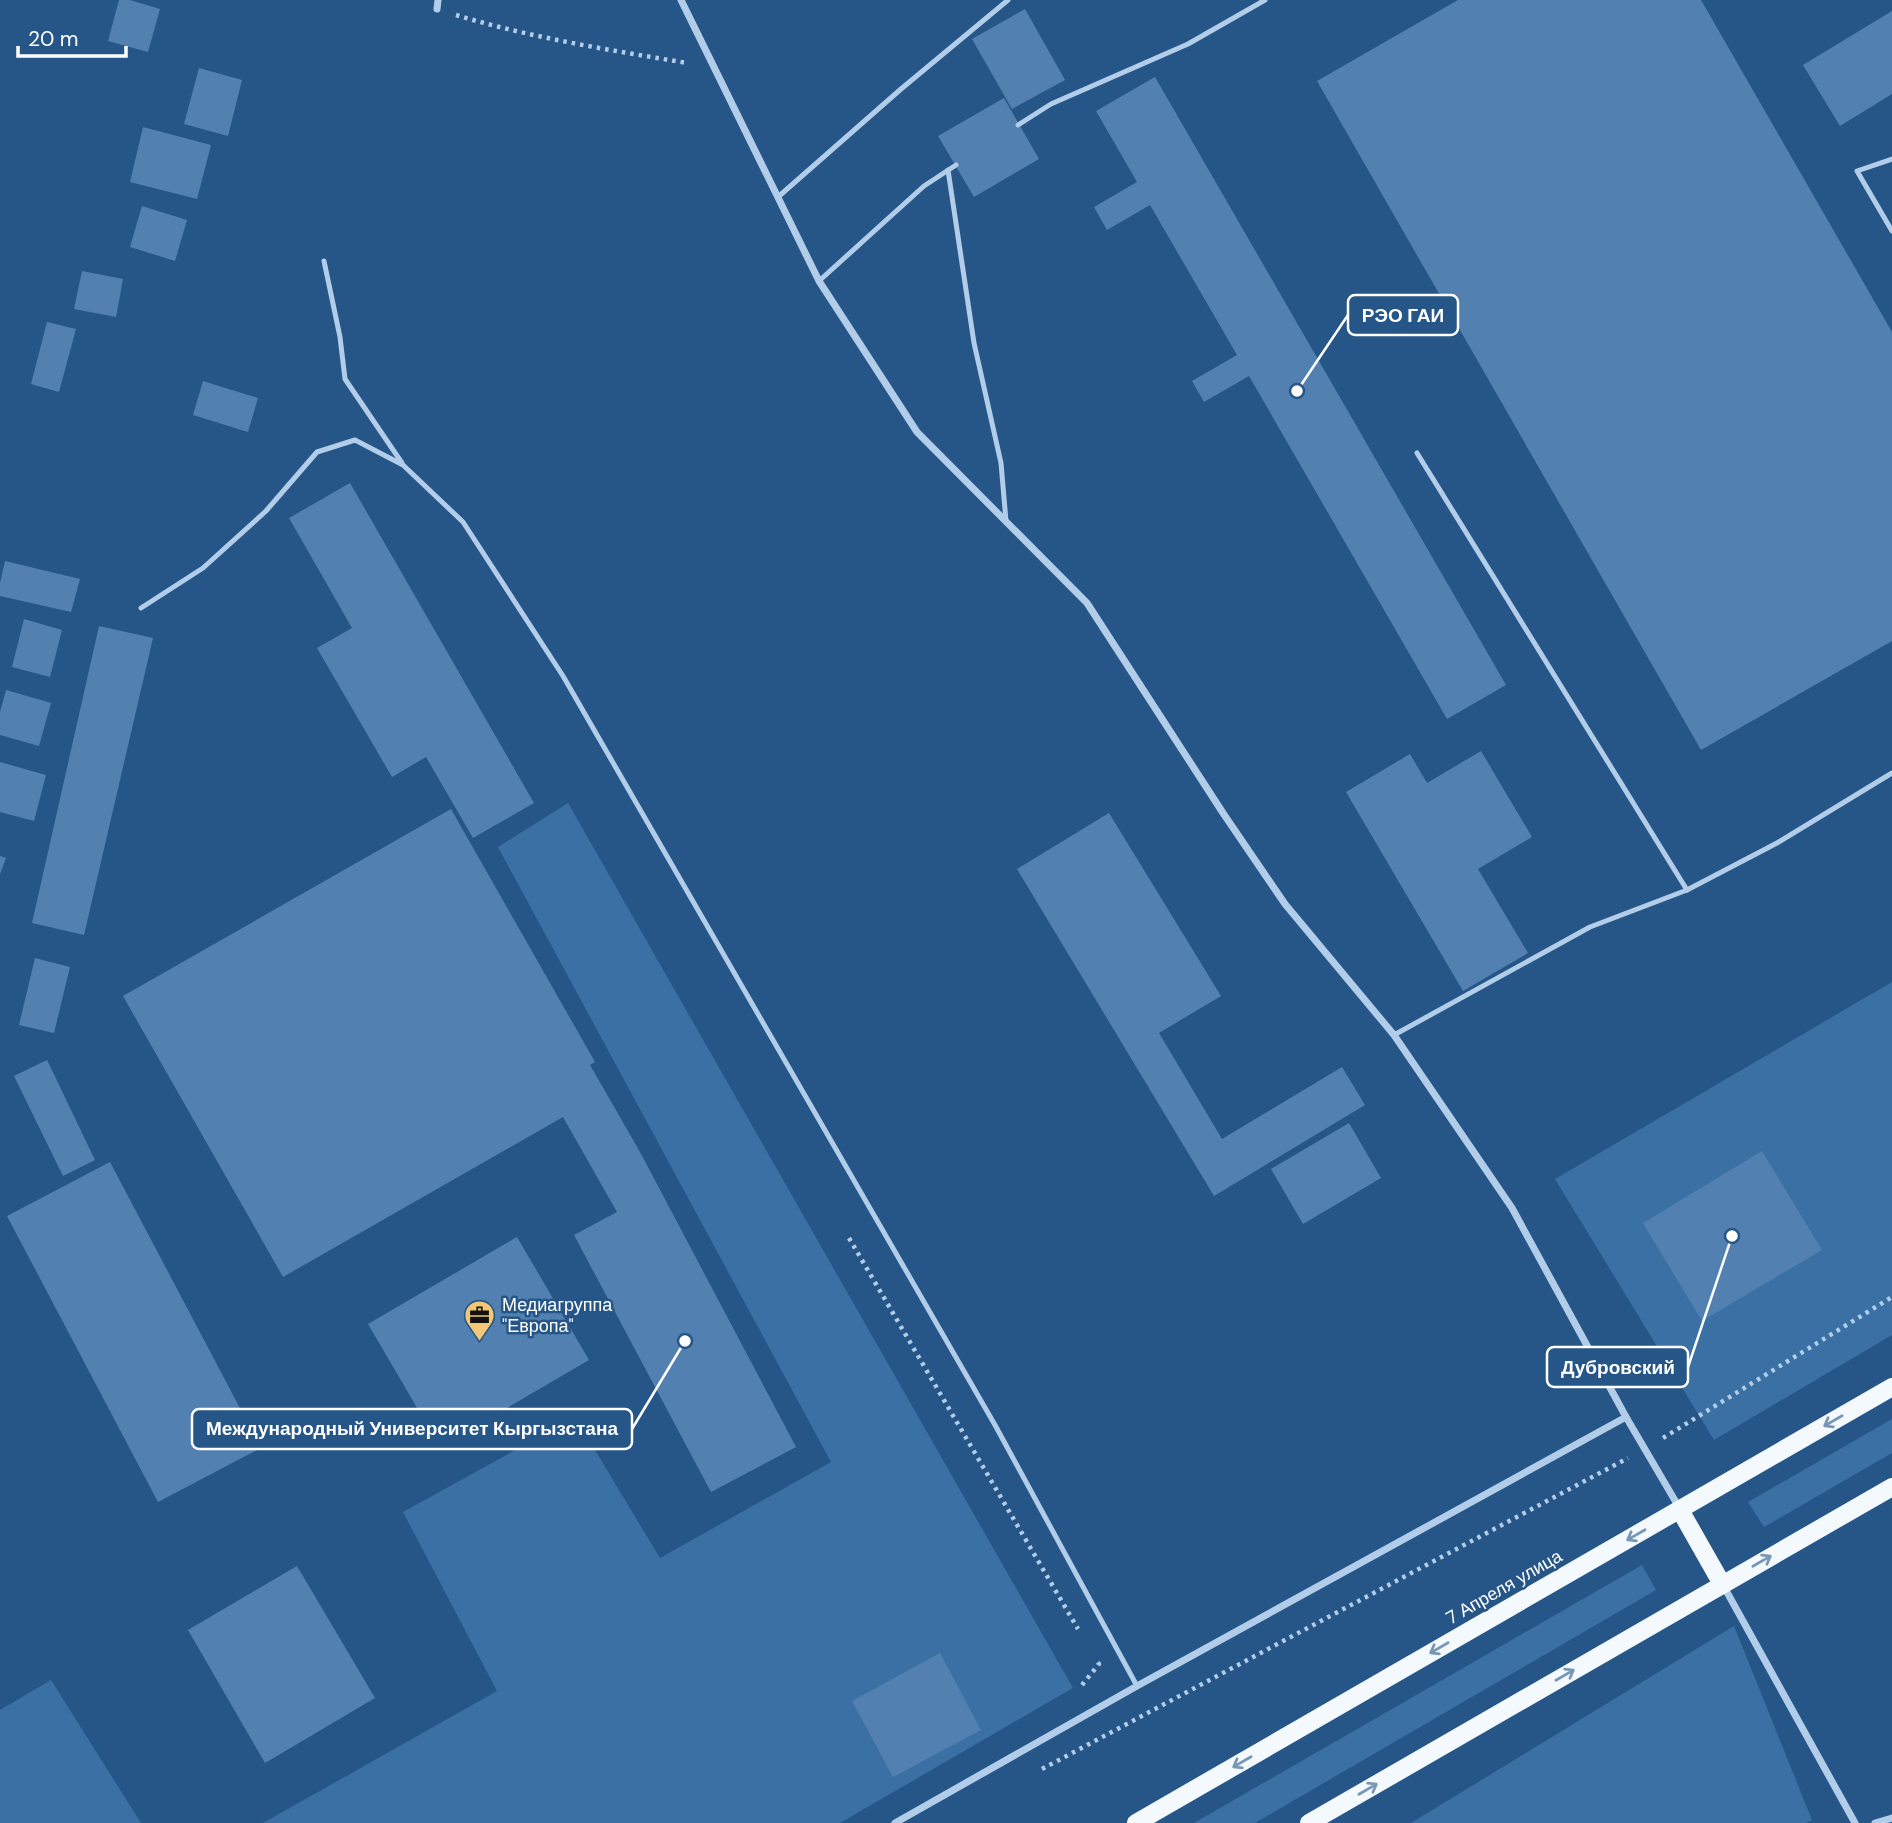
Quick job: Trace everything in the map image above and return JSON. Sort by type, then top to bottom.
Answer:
[{"type":"main road","name":"7 Апреля улица","points":[[1136,1823],[1892,1387]]},
{"type":"main road","points":[[1309,1823],[1892,1487]]},
{"type":"main road","points":[[1680,1510],[1722,1584]]},
{"type":"street","points":[[437,9],[438,0]]},
{"type":"street","points":[[681,0],[819,281],[917,432],[1087,603],[1285,904],[1394,1035],[1512,1208],[1680,1510]]},
{"type":"street","points":[[895,1823],[1137,1686],[1626,1417]]},
{"type":"street","points":[[1722,1584],[1855,1823]]},
{"type":"street","points":[[1875,1823],[1892,1818]]},
{"type":"lane","points":[[778,197],[1008,0]]},
{"type":"lane","points":[[1018,125],[1051,104],[1188,44],[1265,0]]},
{"type":"lane","points":[[1892,159],[1857,171],[1892,230]]},
{"type":"lane","points":[[819,281],[924,186],[956,165]]},
{"type":"lane","points":[[948,170],[974,343],[1001,463],[1006,521]]},
{"type":"lane","points":[[324,261],[340,337],[345,379],[403,465],[463,522],[563,676],[995,1425],[1137,1686]]},
{"type":"lane","points":[[141,608],[203,568],[266,511],[317,452],[355,440],[403,465]]},
{"type":"lane","points":[[1417,453],[1687,890]]},
{"type":"lane","points":[[1394,1035],[1590,927],[1687,890],[1777,843],[1892,773]]},
{"type":"path","points":[[437,9],[501,29],[713,67]]},
{"type":"path","points":[[849,1238],[1085,1640]]},
{"type":"path","points":[[1040,1769],[1645,1449],[1892,1297]]},
{"type":"path","points":[[1082,1685],[1099,1664],[1092,1652]]},
{"type":"shaded area","points":[[568,803],[1073,1688],[840,1823],[263,1823],[497,1691],[403,1512],[575,1417],[660,1558],[831,1462],[498,847]]},
{"type":"shaded area","points":[[1892,982],[1892,1335],[1714,1440],[1555,1179]]},
{"type":"shaded area","points":[[1892,1419],[1892,1453],[1764,1527],[1748,1502]]},
{"type":"shaded area","points":[[1642,1565],[1656,1590],[1255,1823],[1194,1823]]},
{"type":"shaded area","points":[[1734,1626],[1812,1820],[1806,1823],[1411,1823]]},
{"type":"shaded area","points":[[51,1680],[141,1823],[0,1823],[0,1710]]},
{"type":"building","points":[[119,0],[130,0],[160,9],[148,52],[108,41]]},
{"type":"building","points":[[1458,0],[1701,0],[1892,332],[1892,641],[1701,750],[1317,81]]},
{"type":"building","points":[[1025,9],[1065,80],[1012,109],[972,39]]},
{"type":"building","points":[[1892,11],[1892,94],[1840,126],[1803,65]]},
{"type":"building","points":[[199,68],[242,80],[228,136],[184,124]]},
{"type":"building","points":[[1155,77],[1506,685],[1447,719],[1249,376],[1204,402],[1192,381],[1237,355],[1150,205],[1107,230],[1094,207],[1137,182],[1096,111]]},
{"type":"building","points":[[1004,98],[1039,159],[974,197],[938,136]]},
{"type":"building","points":[[143,127],[211,145],[197,199],[130,182]]},
{"type":"building","points":[[142,206],[187,220],[175,261],[130,247]]},
{"type":"building","points":[[82,271],[123,279],[116,317],[74,309]]},
{"type":"building","points":[[47,322],[76,329],[59,392],[31,384]]},
{"type":"building","points":[[203,381],[258,398],[248,432],[193,415]]},
{"type":"building","points":[[350,483],[534,803],[473,838],[426,757],[392,777],[317,648],[352,628],[289,518]]},
{"type":"building","points":[[5,561],[80,579],[71,612],[0,596]]},
{"type":"building","points":[[24,619],[62,630],[50,677],[12,667]]},
{"type":"building","points":[[99,626],[153,638],[84,935],[32,923]]},
{"type":"building","points":[[6,690],[51,703],[39,746],[0,735],[0,712]]},
{"type":"building","points":[[1481,751],[1532,837],[1478,869],[1528,953],[1463,991],[1346,792],[1410,754],[1427,783]]},
{"type":"building","points":[[0,762],[46,775],[34,821],[0,812]]},
{"type":"building","points":[[451,809],[595,1062],[590,1065],[640,1152],[796,1447],[711,1492],[574,1235],[617,1212],[563,1117],[283,1277],[123,996]]},
{"type":"building","points":[[1109,813],[1221,996],[1159,1033],[1222,1139],[1342,1067],[1365,1105],[1214,1196],[1017,869]]},
{"type":"building","points":[[0,856],[6,858],[0,874]]},
{"type":"building","points":[[35,958],[70,967],[54,1033],[19,1025]]},
{"type":"building","points":[[47,1060],[95,1160],[63,1176],[14,1076]]},
{"type":"building","points":[[1349,1123],[1381,1178],[1303,1224],[1271,1169]]},
{"type":"building","points":[[1762,1151],[1822,1250],[1702,1321],[1643,1223]]},
{"type":"building","points":[[110,1162],[261,1448],[158,1502],[7,1216]]},
{"type":"building","name":"Медиагруппа \"Европа\"","points":[[517,1237],[589,1360],[440,1447],[368,1324]]},
{"type":"building","points":[[297,1566],[375,1698],[265,1763],[188,1630]]},
{"type":"building","points":[[940,1653],[981,1730],[893,1777],[852,1701]]},
{"type":"place","name":"РЭО ГАИ","points":[[1297,391]]},
{"type":"place","name":"Дубровский","points":[[1732,1236]]},
{"type":"place","name":"Международный Университет Кыргызстана","points":[[685,1341]]},
{"type":"place","name":"Медиагруппа \"Европа\"","points":[[479,1342]]}]
